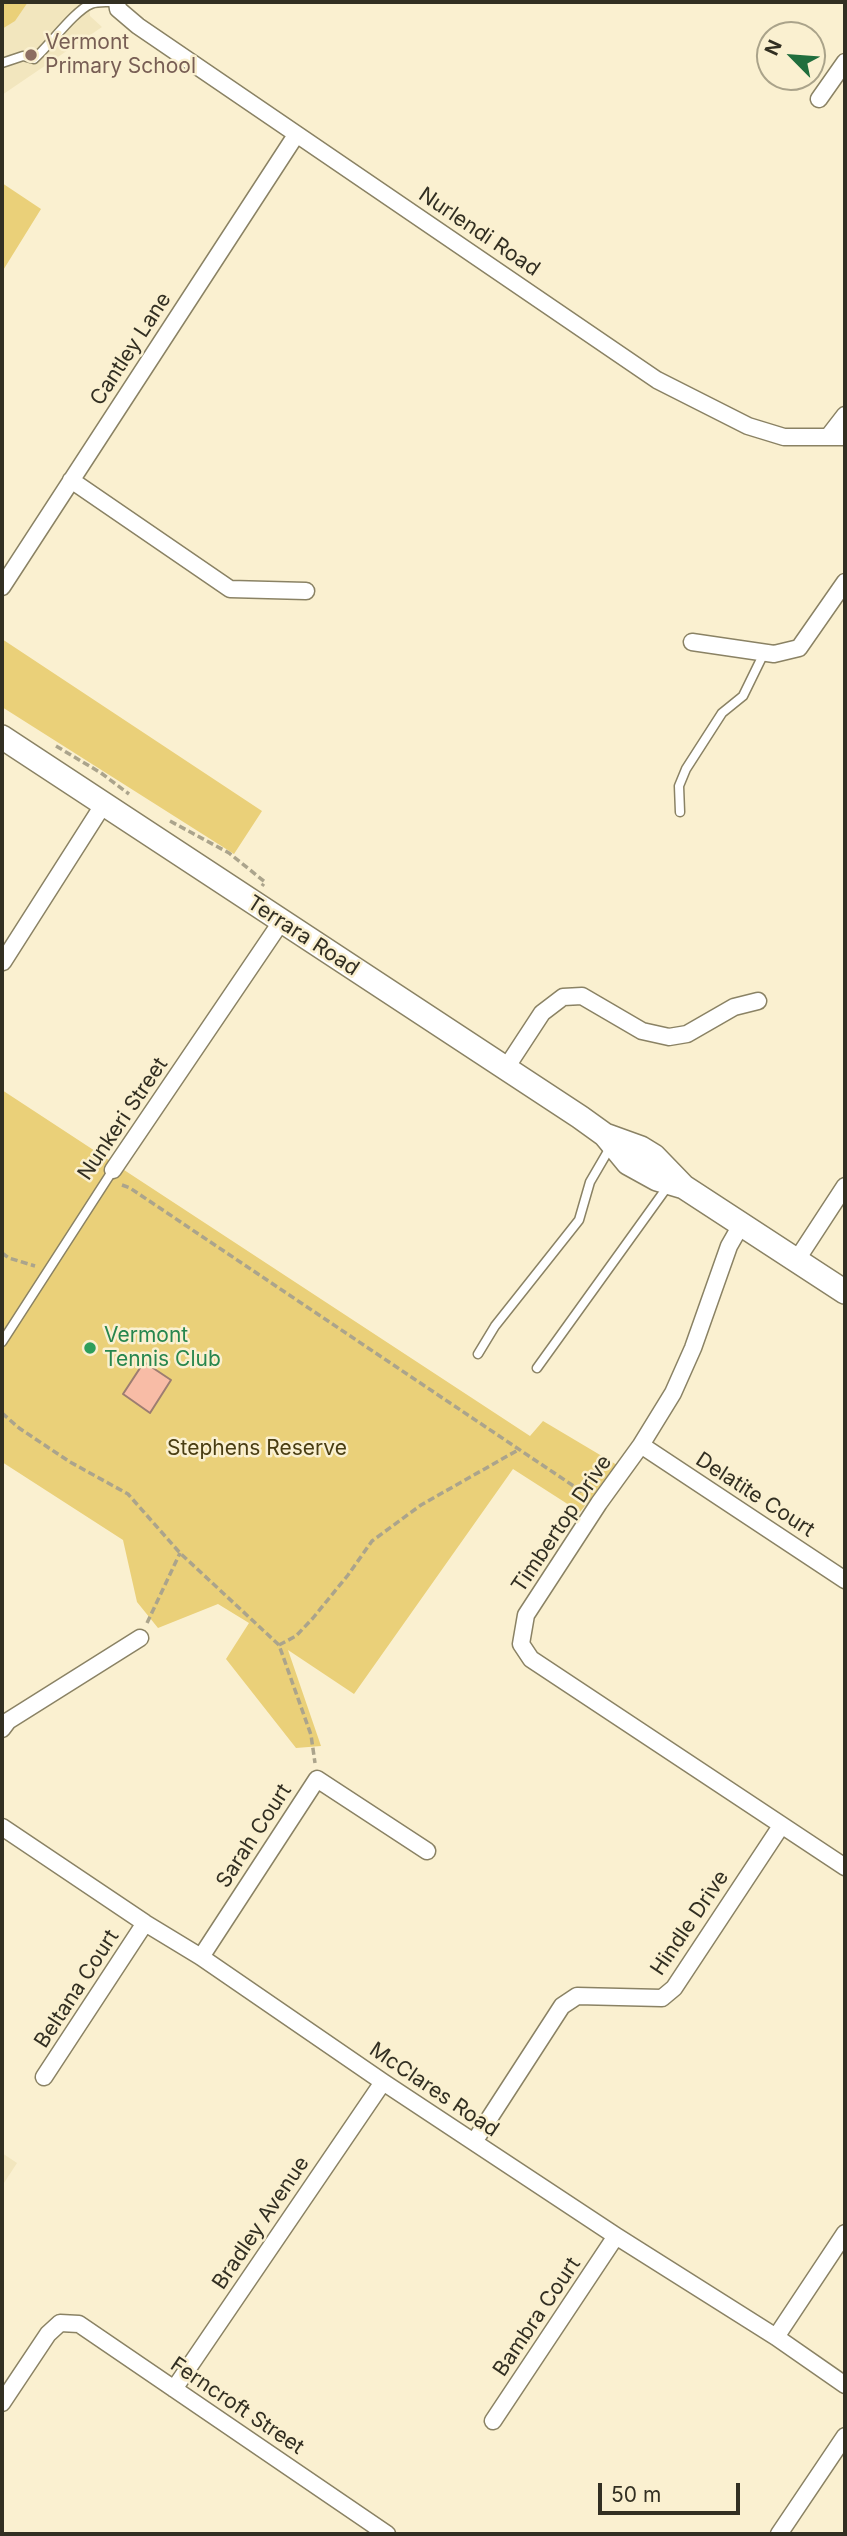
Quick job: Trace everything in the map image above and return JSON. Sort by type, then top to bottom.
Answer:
[{"type":"main road","name":"Terrara Road","points":[[2,737],[506,1068],[610,1140],[654,1156],[676,1183],[845,1292]]},
{"type":"street","name":"Nurlendi Road","points":[[115,2],[118,9],[138,26],[657,380],[748,426],[784,437],[845,437]]},
{"type":"street","points":[[819,99],[845,62]]},
{"type":"street","name":"Cantley Lane","points":[[2,587],[296,135]]},
{"type":"street","points":[[828,437],[845,415]]},
{"type":"street","points":[[71,480],[230,589],[306,591]]},
{"type":"street","points":[[692,642],[774,654],[799,648],[845,582]]},
{"type":"street","points":[[3,962],[103,805]]},
{"type":"street","name":"Nunkeri Street","points":[[110,1175],[281,922]]},
{"type":"street","points":[[506,1068],[542,1013],[563,997],[582,996],[642,1031],[669,1037],[687,1034],[734,1007],[758,1001]]},
{"type":"street","points":[[796,1261],[845,1186]]},
{"type":"street","name":"Timbertop Drive","points":[[741,1226],[729,1246],[693,1348],[673,1393],[526,1615],[522,1644],[531,1659],[845,1867]]},
{"type":"street","name":"Delatite Court","points":[[641,1445],[845,1580]]},
{"type":"street","points":[[2,1730],[8,1721],[140,1638]]},
{"type":"street","name":"Sarah Court","points":[[201,1957],[317,1779],[427,1852]]},
{"type":"street","name":"Hindle Drive","points":[[474,2142],[562,2006],[577,1996],[662,1998],[674,1988],[781,1826]]},
{"type":"street","name":"McClares Road","points":[[2,1827],[145,1923],[201,1957],[383,2082],[616,2236],[776,2337],[845,2385]]},
{"type":"street","name":"Beltana Court","points":[[44,2077],[145,1923]]},
{"type":"street","name":"Bradley Avenue","points":[[174,2389],[383,2082]]},
{"type":"street","points":[[776,2337],[845,2233]]},
{"type":"street","name":"Bambra Court","points":[[493,2421],[616,2236]]},
{"type":"street","name":"Ferncroft Street","points":[[2,2403],[48,2333],[60,2323],[79,2324],[387,2534]]},
{"type":"street","points":[[779,2534],[845,2436]]},
{"type":"lane","points":[[2,63],[23,55],[34,59],[75,16],[91,4],[115,2]]},
{"type":"lane","points":[[680,811],[678,786],[722,713],[743,696],[764,652]]},
{"type":"lane","points":[[478,1354],[495,1326],[579,1220],[590,1182],[610,1140]]},
{"type":"lane","name":"Nunkeri Street","points":[[2,1342],[110,1175]]},
{"type":"lane","points":[[537,1368],[676,1183]]},
{"type":"path","points":[[110,1175],[599,1503]]},
{"type":"path","points":[[2,1253],[35,1266],[51,1266]]},
{"type":"path","points":[[2,1413],[19,1428],[70,1462],[128,1494],[180,1553],[279,1645],[311,1735],[317,1779]]},
{"type":"path","points":[[279,1645],[296,1636],[313,1618],[372,1541],[421,1505],[519,1450]]},
{"type":"path","points":[[140,1638],[180,1553]]},
{"type":"shaded area","name":"Vermont Primary School","points":[[2,2],[89,2],[90,16],[102,27],[2,95]]},
{"type":"shaded area","points":[[2,2153],[17,2163],[2,2186]]},
{"type":"green space","points":[[2,2],[28,2],[15,21],[2,29]]},
{"type":"green space","points":[[2,183],[41,209],[2,272]]},
{"type":"green space","points":[[2,639],[262,811],[234,854],[2,707]]},
{"type":"green space","name":"Stephens Reserve","points":[[2,1090],[530,1436],[543,1421],[617,1465],[580,1512],[513,1469],[354,1694],[288,1650],[321,1746],[296,1748],[226,1659],[249,1623],[218,1604],[158,1628],[137,1602],[123,1540],[2,1462]]},
{"type":"building","points":[[144,1362],[171,1380],[150,1413],[123,1394]]},
{"type":"place","name":"Vermont Primary School","points":[[31,55]]},
{"type":"place","name":"Vermont Tennis Club","points":[[90,1348]]}]
